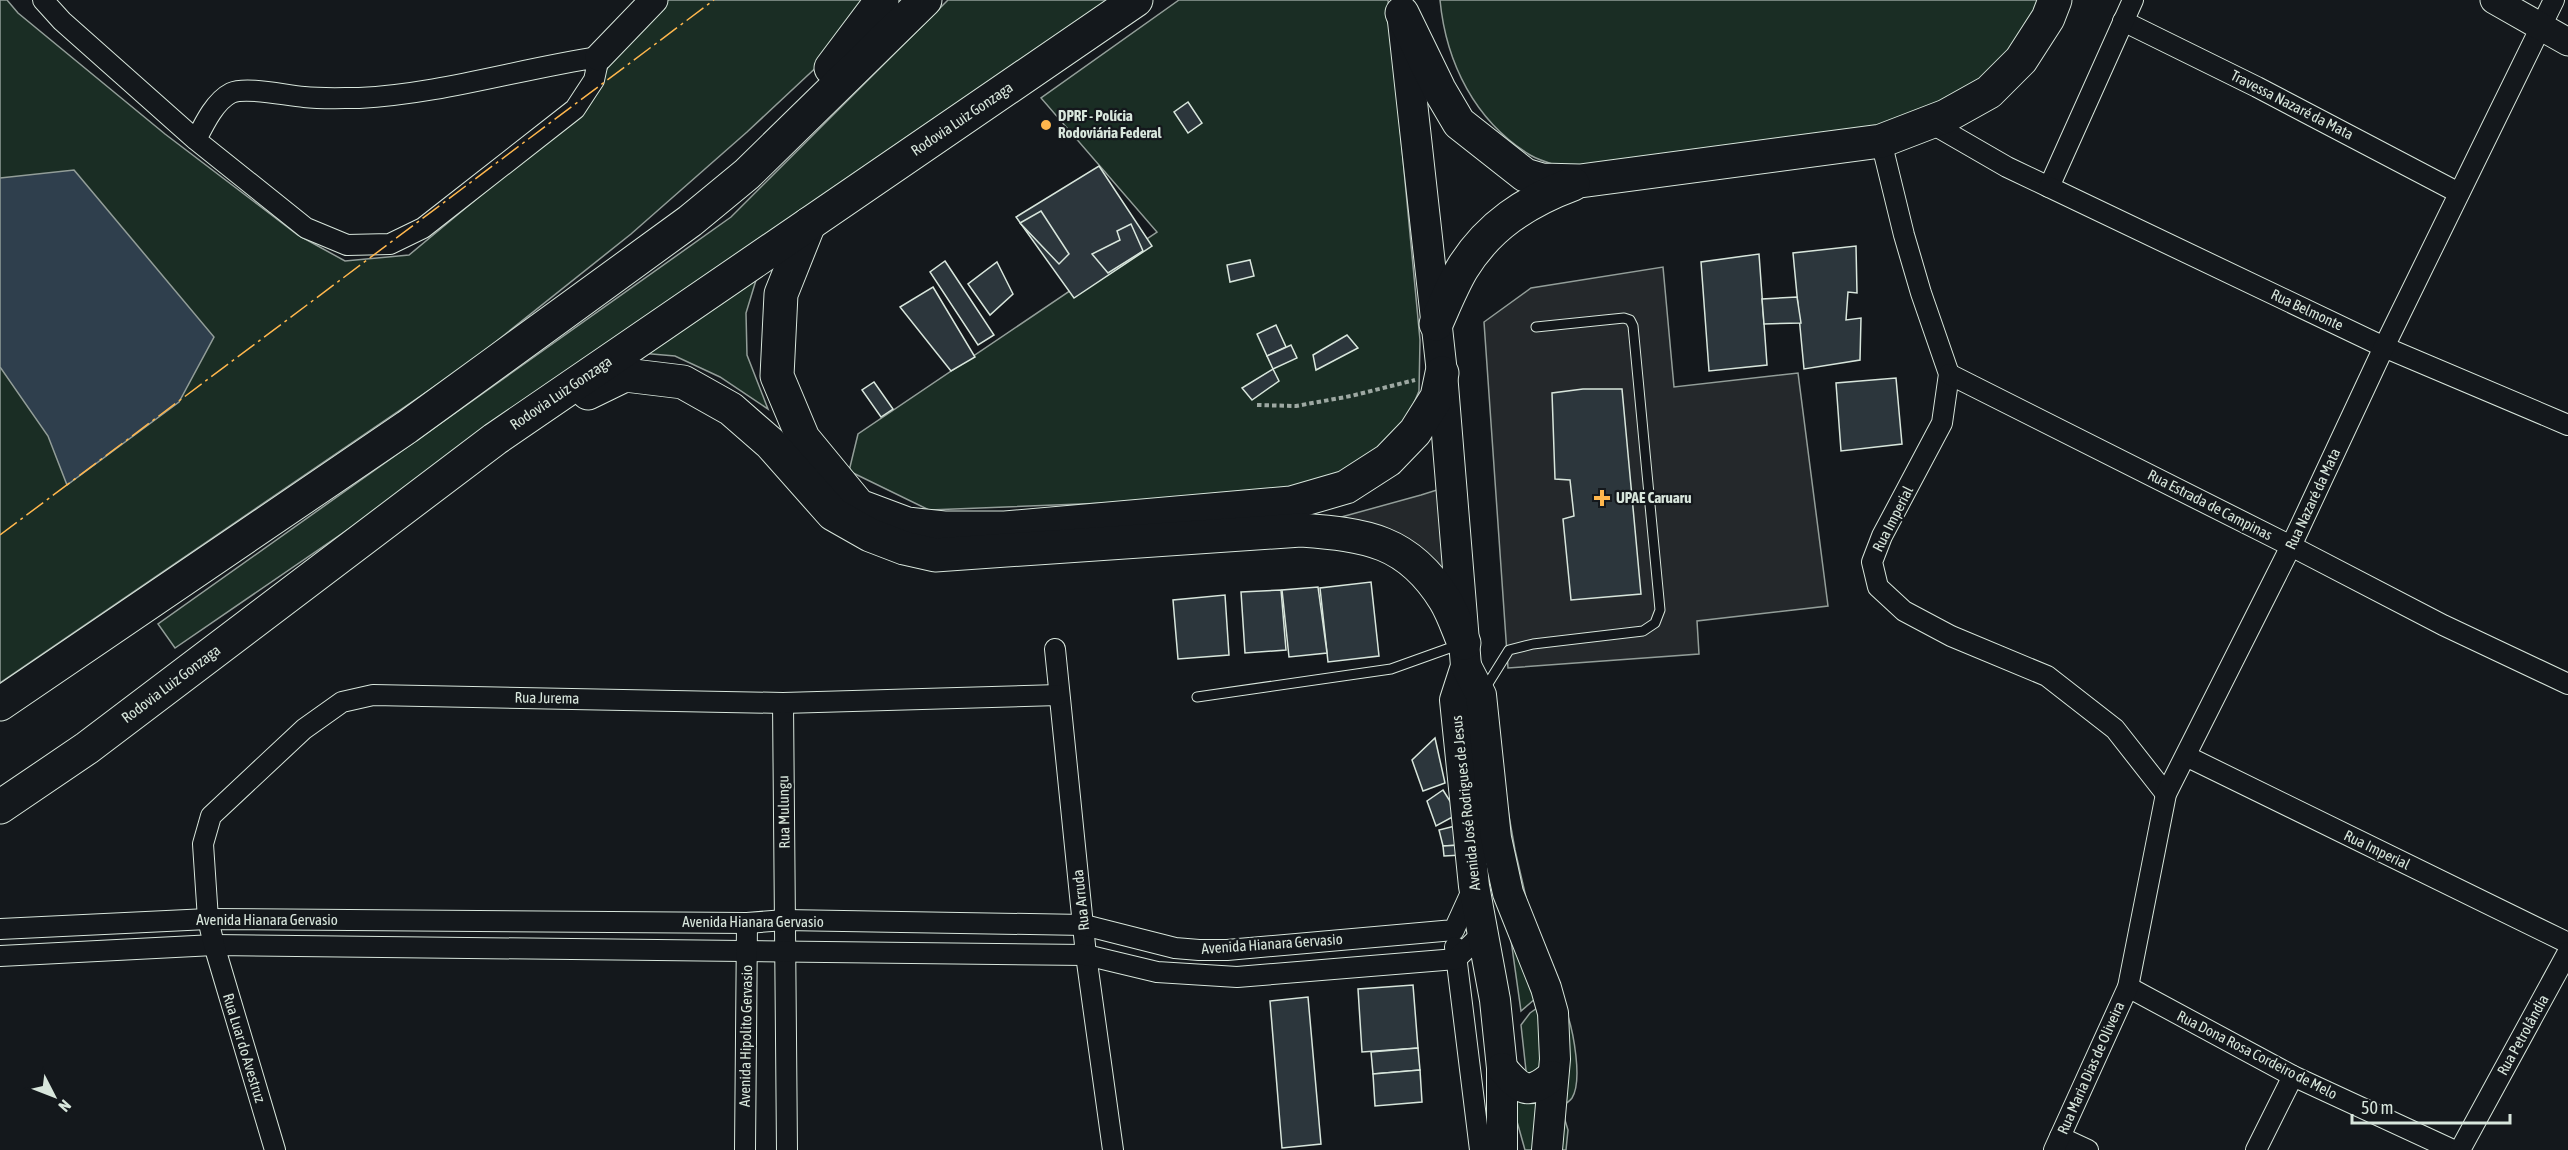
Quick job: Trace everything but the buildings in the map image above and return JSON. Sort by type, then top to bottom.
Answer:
[{"type":"highway","points":[[747,174],[882,0]]},
{"type":"highway","points":[[0,704],[407,427],[690,221],[747,174],[925,0]]},
{"type":"highway","name":"Rodovia Luiz Gonzaga","points":[[0,807],[87,748],[495,439],[1136,0]]},
{"type":"highway","points":[[1402,7],[1439,89],[1459,123],[1525,175],[1542,180],[1580,182],[1881,141],[1929,122],[1989,92],[2021,60],[2048,18],[2055,0]]},
{"type":"highway","points":[[1436,324],[1461,270],[1502,222],[1541,196],[1580,182]]},
{"type":"highway","points":[[809,224],[781,294],[777,376],[803,438],[859,506],[907,524],[944,528],[1005,528],[1291,503],[1346,487],[1388,460],[1414,432],[1437,397],[1442,373]]},
{"type":"highway","points":[[495,439],[625,375],[683,382],[731,409],[770,443],[833,514],[870,535],[904,548],[934,555],[1302,530],[1349,534],[1389,545],[1411,559],[1446,601],[1465,655]]},
{"type":"main road","points":[[1402,7],[1442,373],[1465,655]]},
{"type":"main road","name":"Avenida José Rodrigues de Jesus","points":[[1465,655],[1481,695],[1496,838],[1508,893],[1546,988],[1555,1027],[1555,1059],[1547,1150]]},
{"type":"main road","name":"Avenida José Rodrigues de Jesus","points":[[1465,655],[1455,700],[1474,886],[1469,931],[1495,1000],[1502,1068],[1496,1149]]},
{"type":"main road","points":[[1495,1000],[1516,980],[1529,979],[1546,988]]},
{"type":"main road","points":[[1502,1068],[1516,1084],[1527,1089],[1540,1087],[1552,1076]]},
{"type":"street","points":[[43,0],[62,21],[196,140],[306,228],[348,245],[390,244],[423,228],[575,109],[594,80],[598,57],[654,0]]},
{"type":"street","points":[[2049,187],[2133,0]]},
{"type":"street","points":[[2494,0],[2568,42]]},
{"type":"street","name":"Rua Nazaré da Mata","points":[[2128,987],[2166,794],[2291,546],[2384,347],[2554,0]]},
{"type":"street","name":"Travessa Nazaré da Mata","points":[[2123,21],[2278,98],[2459,193]]},
{"type":"street","points":[[196,140],[209,113],[232,93],[259,92],[304,98],[358,98],[410,94],[542,66],[598,57]]},
{"type":"street","name":"Rua Belmonte","points":[[1929,122],[2007,167],[2384,347],[2568,425]]},
{"type":"street","name":"Rua Imperial","points":[[1881,141],[1909,255],[1949,374],[1942,423],[1882,536],[1872,562],[1878,588],[1904,611],[1951,636],[2047,676],[2115,729],[2166,794]]},
{"type":"street","name":"Rua Estrada de Campinas","points":[[1949,374],[2443,625],[2568,684]]},
{"type":"street","name":"Rua Arruda","points":[[1055,648],[1086,955],[1113,1150]]},
{"type":"street","name":"Rua Jurema","points":[[214,945],[208,919],[203,844],[210,816],[304,729],[342,702],[373,696],[783,703],[1059,694]]},
{"type":"street","name":"Rua Mulungu","points":[[783,703],[787,1150]]},
{"type":"street","name":"Rua Imperial","points":[[2186,756],[2568,943]]},
{"type":"street","name":"Avenida Hianara Gervasio","points":[[0,929],[208,919],[747,922],[785,920],[1084,925],[1175,948],[1199,950],[1227,950],[1469,931]]},
{"type":"street","name":"Avenida Hipolito Gervasio","points":[[745,1150],[747,922]]},
{"type":"street","points":[[1456,959],[1469,931]]},
{"type":"street","points":[[1469,931],[1456,959],[1496,1149]]},
{"type":"street","name":"Avenida Hianara Gervasio","points":[[0,956],[214,945],[1086,955],[1158,972],[1237,977],[1456,959]]},
{"type":"street","name":"Rua Luar do Avestruz","points":[[214,945],[275,1150]]},
{"type":"street","name":"Rua Petrolândia","points":[[2460,1150],[2568,952]]},
{"type":"street","name":"Rua Dona Rosa Cordeiro de Melo","points":[[2128,987],[2293,1076],[2453,1150]]},
{"type":"street","name":"Rua Maria Dias de Oliveira","points":[[2057,1144],[2128,987]]},
{"type":"street","points":[[2256,1150],[2293,1076]]},
{"type":"street","points":[[2057,1144],[2088,1150]]},
{"type":"lane","points":[[1481,695],[1509,650],[1533,644],[1643,631],[1655,623],[1660,610],[1634,326],[1630,320],[1624,318],[1536,327]]},
{"type":"lane","points":[[1197,697],[1391,669],[1465,655]]},
{"type":"path","points":[[1257,405],[1296,406],[1351,396],[1442,373]]},
{"type":"green space","points":[[0,0],[7,0],[18,13],[165,134],[298,235],[345,261],[409,255],[580,113],[611,62],[666,0],[873,0],[823,61],[747,132],[631,234],[469,363],[0,683]]},
{"type":"green space","points":[[948,0],[1121,0],[175,648],[158,624],[731,217]]},
{"type":"green space","points":[[1179,0],[1388,0],[1420,340],[1419,391],[1408,417],[1378,457],[1285,496],[929,510],[849,471],[858,434],[1157,232],[1041,98]]},
{"type":"green space","points":[[1440,0],[2046,0],[2041,12],[1977,88],[1877,135],[1565,168],[1530,155],[1511,141],[1479,108],[1457,68],[1449,46]]},
{"type":"green space","points":[[760,267],[746,313],[747,355],[768,409],[720,377],[675,356],[628,352]]},
{"type":"green space","points":[[1501,771],[1515,850],[1531,919],[1536,998],[1521,1011],[1510,933]]},
{"type":"green space","points":[[1540,1006],[1567,1013],[1572,1031],[1577,1080],[1571,1099],[1561,1107],[1568,1130],[1566,1150],[1525,1150],[1502,1068],[1528,1089],[1521,1025],[1530,1013]]},
{"type":"shaded area","points":[[1663,267],[1674,387],[1798,373],[1828,606],[1697,621],[1699,654],[1508,668],[1484,322],[1531,288]]},
{"type":"shaded area","points":[[1440,489],[1449,588],[1334,519],[1421,495]]},
{"type":"water","points":[[74,170],[214,337],[179,402],[67,485],[48,436],[0,367],[0,178]]},
{"type":"power","points":[[0,535],[714,0]]},
{"type":"place","name":"DPRF - Polícia Rodoviária Federal","points":[[1046,125]]},
{"type":"place","name":"UPAE Caruaru","points":[[1602,498]]}]
